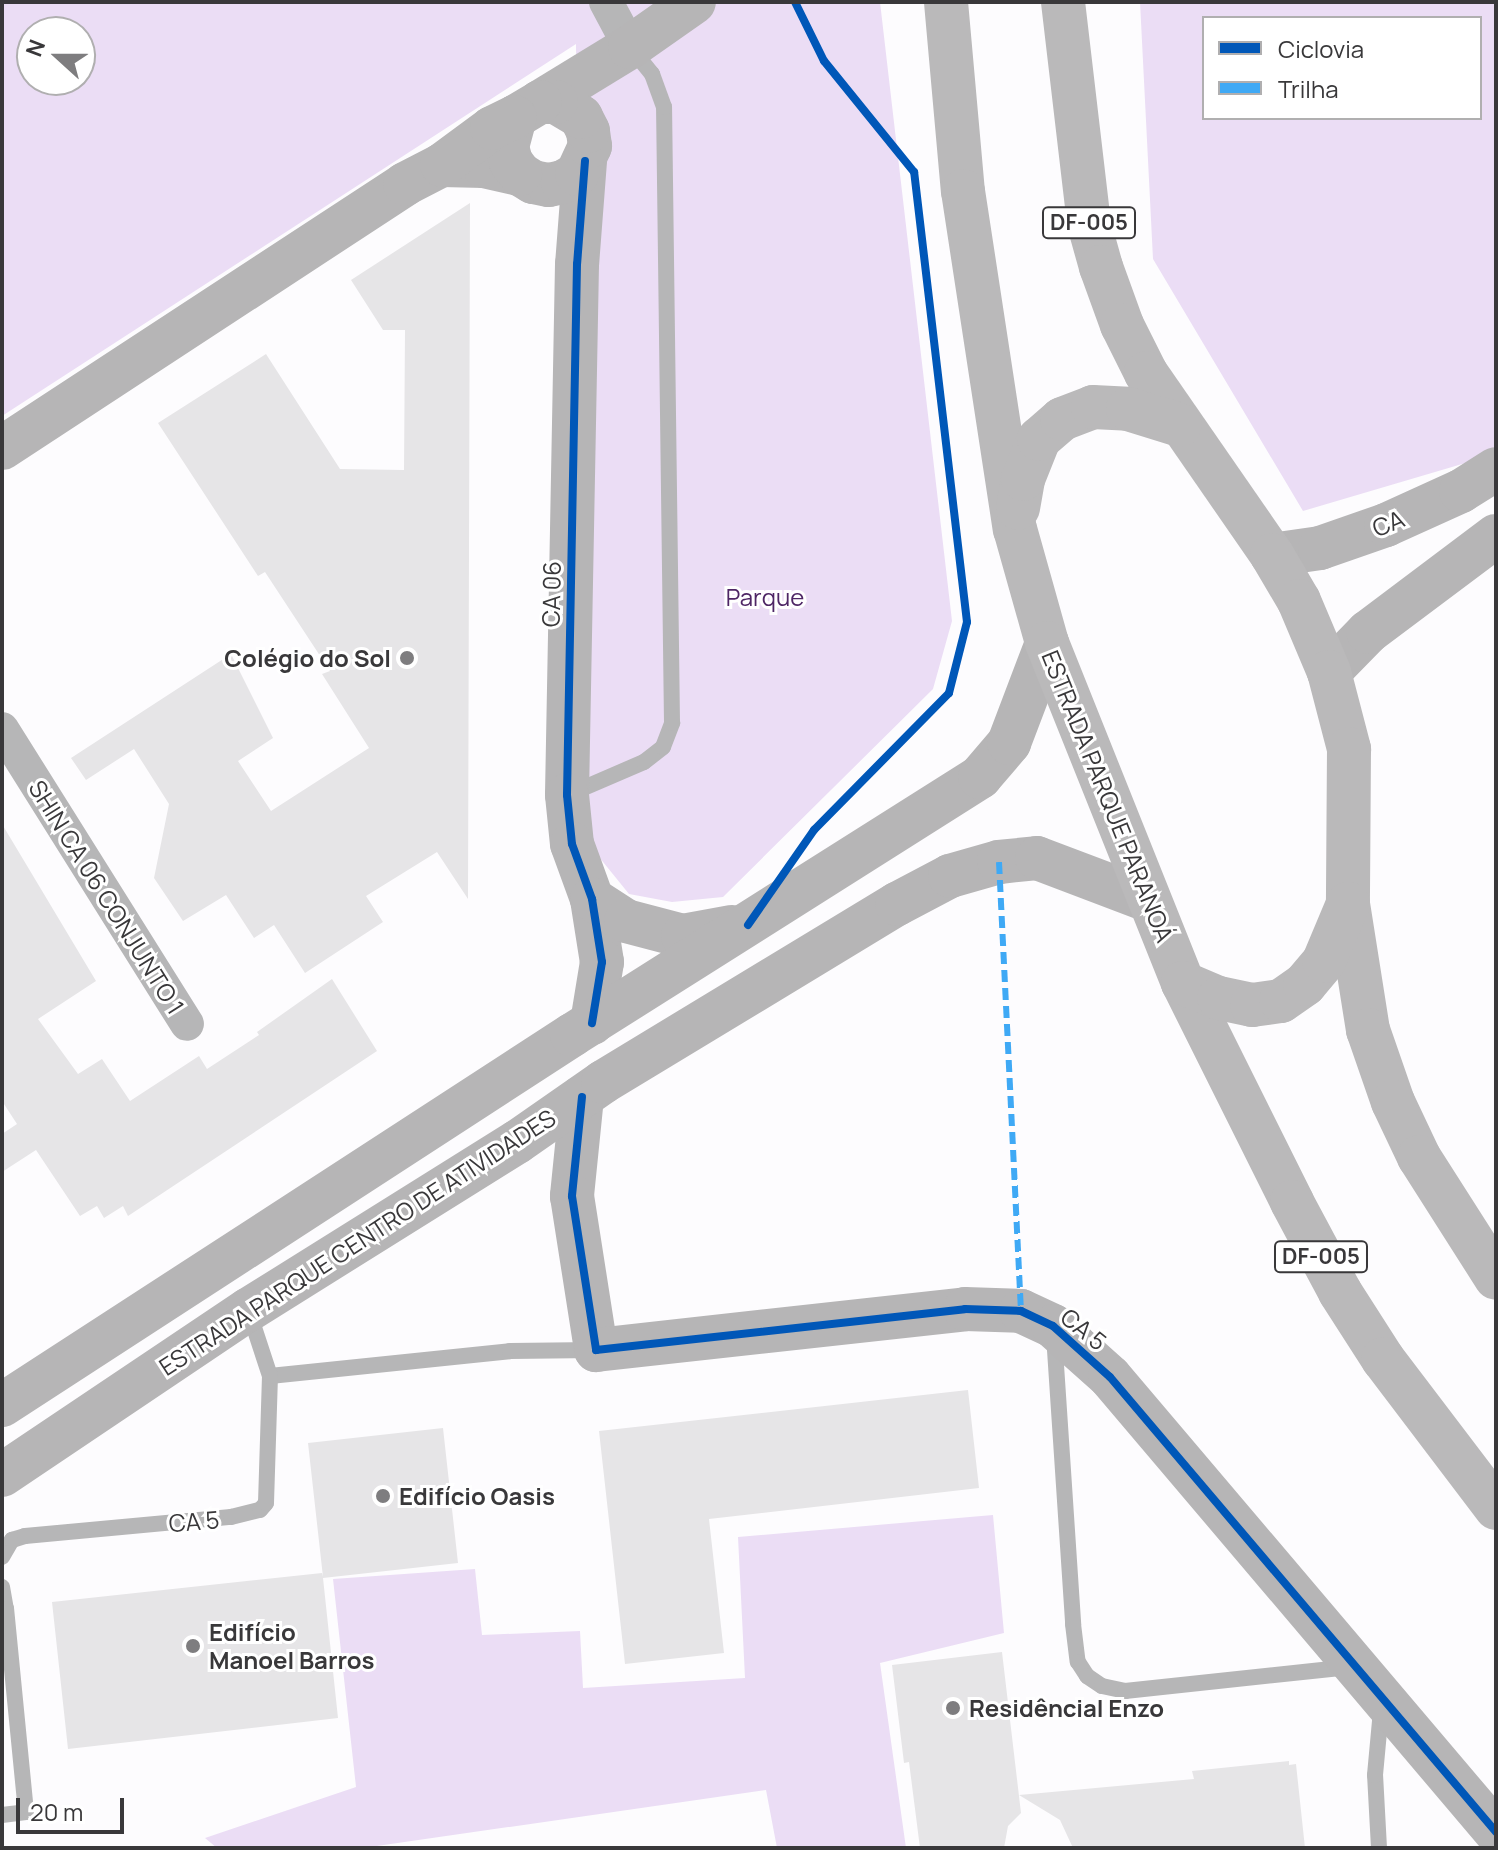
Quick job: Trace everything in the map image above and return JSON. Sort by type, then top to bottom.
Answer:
[{"type":"main road","name":"DF-005","points":[[1063,2],[1089,224],[1122,325],[1146,373],[1272,555],[1299,601],[1329,672],[1349,749],[1348,904],[1368,1030],[1393,1102],[1419,1157],[1496,1278]]},
{"type":"main road","name":"ESTRADA PARQUE PARANOÁ","points":[[947,21],[963,191],[1015,529],[1047,643],[1183,983],[1340,1292],[1383,1359],[1496,1508]]},
{"type":"main road","points":[[1015,529],[1023,479],[1039,439],[1062,419],[1093,407],[1128,409],[1180,425]]},
{"type":"main road","points":[[1183,983],[1219,998],[1252,1005],[1281,1001],[1305,984],[1324,961],[1348,904]]},
{"type":"street","points":[[606,2],[630,47]]},
{"type":"street","points":[[2,448],[405,184],[442,165],[471,141],[630,47],[694,2]]},
{"type":"street","points":[[926,2],[947,21]]},
{"type":"street","name":"CA 06","points":[[577,264],[560,226],[527,178],[511,162],[507,147],[528,110],[556,102],[581,117],[588,131],[590,146],[585,161],[577,264],[567,795],[572,844],[592,899],[602,962],[592,1023]]},
{"type":"street","points":[[442,165],[475,165],[549,185],[577,174],[585,161]]},
{"type":"street","name":"CA","points":[[1272,555],[1320,548],[1386,525],[1461,491],[1496,469]]},
{"type":"street","points":[[1329,672],[1368,632],[1496,536]]},
{"type":"street","points":[[2,1405],[592,1023],[980,777],[1009,743],[1047,643]]},
{"type":"street","name":"SHIN CA 06 CONJUNTO 1","points":[[2,729],[187,1024]]},
{"type":"street","name":"ESTRADA PARQUE CENTRO DE ATIVIDADES","points":[[2,1475],[248,1310],[517,1142],[582,1097],[897,904],[950,876],[999,862],[1037,858],[1148,900]]},
{"type":"street","points":[[592,899],[626,921],[683,936],[748,925]]},
{"type":"street","points":[[582,1097],[572,1196],[596,1350]]},
{"type":"street","points":[[517,1142],[572,1196]]},
{"type":"street","name":"CA 5","points":[[596,1350],[965,1309],[1021,1311],[1053,1326],[1110,1377],[1496,1832]]},
{"type":"lane","points":[[567,795],[644,762],[663,747],[672,723],[664,107],[652,74],[630,47]]},
{"type":"lane","name":"CA 5","points":[[2,1557],[12,1540],[25,1536],[231,1517],[260,1510],[266,1503],[270,1376],[248,1310]]},
{"type":"lane","name":"CA 5","points":[[1053,1326],[1073,1624],[1078,1662],[1087,1676],[1102,1686],[1125,1691],[1354,1666]]},
{"type":"lane","name":"CA 5","points":[[270,1376],[510,1351],[596,1350]]},
{"type":"lane","points":[[2,1587],[9,1709],[26,1812],[2,1815]]},
{"type":"lane","points":[[1379,1848],[1375,1775],[1382,1700]]},
{"type":"green space","name":"Parque","points":[[2,2],[880,2],[952,621],[933,689],[723,897],[672,902],[629,894],[582,836],[576,44],[2,416]]},
{"type":"green space","points":[[1140,2],[1496,2],[1496,454],[1303,511],[1153,259]]},
{"type":"green space","points":[[993,1515],[1004,1633],[880,1663],[906,1848],[777,1848],[766,1790],[363,1848],[217,1848],[205,1838],[356,1787],[333,1579],[475,1569],[482,1635],[580,1631],[583,1688],[745,1678],[738,1537]]},
{"type":"building","points":[[470,203],[468,899],[437,852],[366,896],[383,922],[305,973],[274,925],[254,938],[226,895],[183,921],[154,878],[169,804],[134,749],[86,780],[71,758],[231,654],[273,738],[238,761],[271,811],[369,748],[322,674],[330,671],[265,572],[258,576],[158,423],[266,354],[340,469],[404,470],[405,330],[383,330],[351,280]]},
{"type":"building","points":[[2,824],[96,981],[38,1019],[78,1074],[102,1059],[130,1101],[199,1056],[207,1069],[259,1035],[257,1032],[332,979],[377,1051],[128,1216],[123,1206],[104,1218],[97,1206],[80,1216],[36,1150],[2,1172],[2,1134],[17,1124],[2,1101]]},
{"type":"building","points":[[968,1390],[979,1488],[709,1519],[724,1653],[625,1664],[599,1431]]},
{"type":"building","name":"Edifício Manoel Barros","points":[[443,1428],[458,1563],[323,1578],[338,1718],[68,1749],[52,1602],[322,1573],[323,1577],[308,1443]]},
{"type":"building","name":"Residêncial Enzo","points":[[1002,1652],[1021,1813],[1008,1826],[1004,1848],[920,1848],[909,1762],[904,1763],[892,1665]]},
{"type":"building","points":[[1289,1761],[1289,1765],[1296,1764],[1305,1848],[1073,1848],[1060,1820],[1019,1795],[1194,1779],[1192,1771]]},
{"type":"marked path","points":[[999,862],[1021,1311]]},
{"type":"cycle path","points":[[748,925],[814,830],[949,693],[967,622],[914,172],[824,61],[795,2]]},
{"type":"cycle path","points":[[585,161],[577,264],[567,795],[572,844],[592,899],[602,962],[592,1023]]},
{"type":"cycle path","points":[[582,1097],[572,1196],[596,1350],[965,1309],[1021,1311],[1053,1326],[1110,1377],[1496,1832]]},
{"type":"place","name":"Colégio do Sol","points":[[407,658]]},
{"type":"place","name":"Edifício Oasis","points":[[383,1496]]},
{"type":"place","name":"Edifício Manoel Barros","points":[[193,1646]]},
{"type":"place","name":"Residêncial Enzo","points":[[953,1708]]}]
